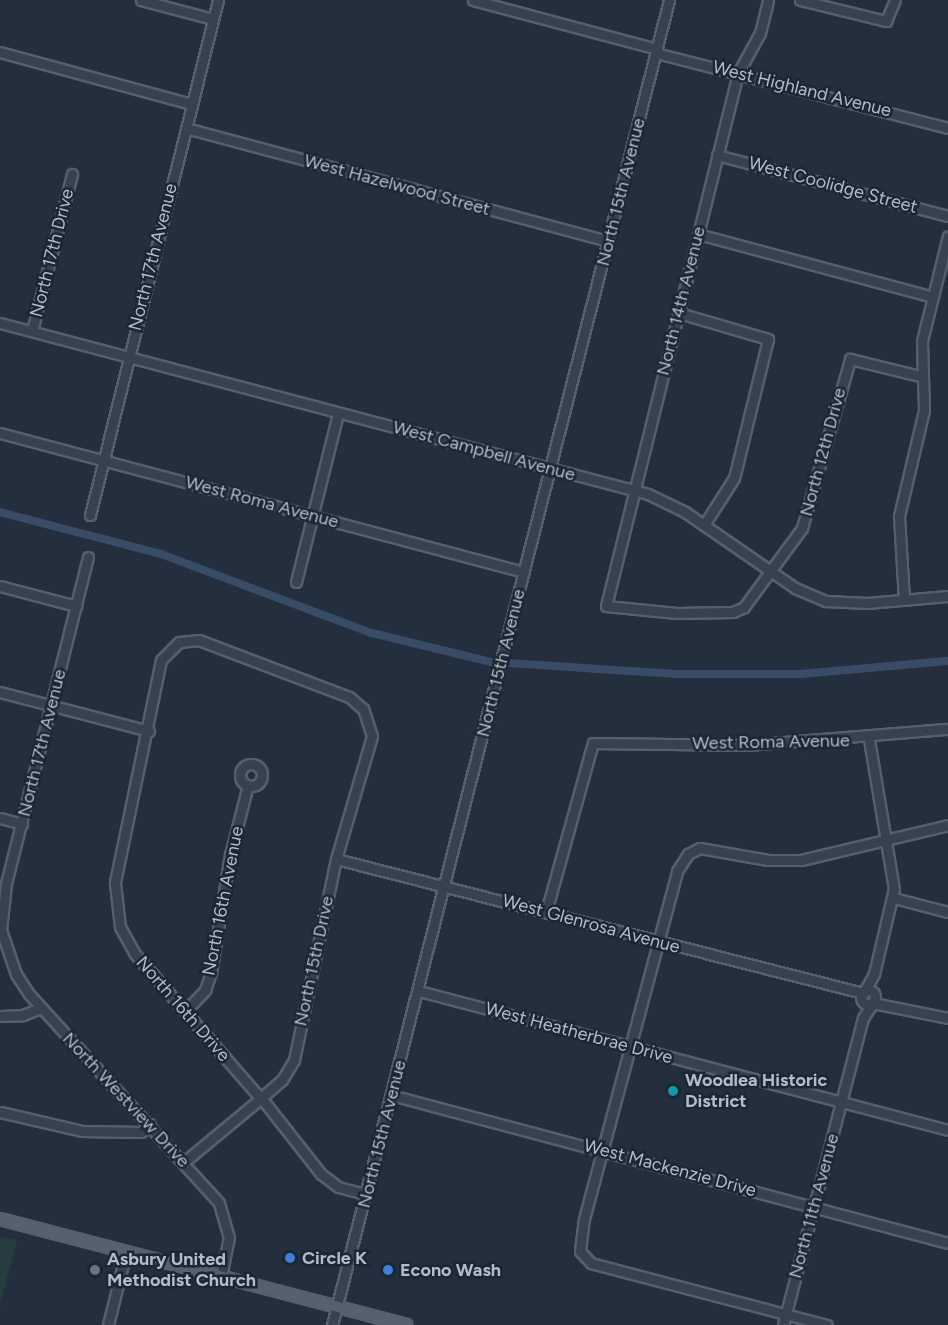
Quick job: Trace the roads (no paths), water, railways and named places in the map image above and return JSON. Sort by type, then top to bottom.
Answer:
[{"type":"main road","points":[[0,1219],[406,1325]]},
{"type":"street","points":[[141,0],[213,19]]},
{"type":"street","name":"North 17th Avenue","points":[[90,515],[218,0]]},
{"type":"street","name":"West Highland Avenue","points":[[473,0],[504,4],[657,51],[948,128]]},
{"type":"street","name":"North 15th Avenue","points":[[332,1325],[669,0]]},
{"type":"street","name":"North 14th Avenue","points":[[603,608],[738,73],[760,33],[768,0]]},
{"type":"street","points":[[800,0],[886,21],[895,0]]},
{"type":"street","points":[[0,52],[192,104]]},
{"type":"street","name":"West Hazelwood Street","points":[[186,128],[608,241]]},
{"type":"street","name":"West Coolidge Street","points":[[717,154],[948,216]]},
{"type":"street","name":"North 17th Drive","points":[[32,332],[72,174]]},
{"type":"street","points":[[698,234],[933,297]]},
{"type":"street","points":[[904,600],[898,530],[924,410],[920,376],[922,341],[948,236]]},
{"type":"street","points":[[679,313],[768,339],[734,478],[704,525]]},
{"type":"street","name":"West Campbell Avenue","points":[[0,323],[633,489],[675,506],[771,572],[826,600],[904,600],[948,596]]},
{"type":"street","name":"North 12th Drive","points":[[603,608],[733,612],[749,603],[802,528],[850,359],[920,376]]},
{"type":"street","points":[[296,582],[338,413]]},
{"type":"street","name":"West Roma Avenue","points":[[0,433],[524,572]]},
{"type":"street","name":"North 17th Avenue","points":[[0,929],[22,824],[88,557]]},
{"type":"street","points":[[0,586],[76,606]]},
{"type":"street","name":"North 15th Drive","points":[[184,1162],[282,1080],[294,1060],[336,859],[372,736],[368,716],[349,697],[217,644],[187,640]]},
{"type":"street","name":"North 16th Drive","points":[[187,640],[171,648],[161,660],[149,731],[117,876],[117,914],[135,954],[261,1098],[329,1182],[366,1194]]},
{"type":"street","points":[[0,692],[149,731]]},
{"type":"street","name":"West Roma Avenue","points":[[546,912],[593,743],[747,746],[869,739],[948,729]]},
{"type":"street","points":[[868,997],[894,898],[869,739]]},
{"type":"street","name":"North 16th Avenue","points":[[186,1010],[205,990],[211,973],[230,855],[248,786]]},
{"type":"street","points":[[0,819],[22,824]]},
{"type":"street","points":[[827,1325],[582,1257],[584,1219],[677,871],[693,850],[786,861],[886,841],[948,825]]},
{"type":"street","name":"West Glenrosa Avenue","points":[[336,859],[948,1018]]},
{"type":"street","points":[[894,898],[948,912]]},
{"type":"street","name":"North Westview Drive","points":[[0,929],[16,974],[40,1008],[150,1124],[219,1203],[228,1222],[221,1277]]},
{"type":"street","name":"West Heatherbrae Drive","points":[[418,991],[948,1130]]},
{"type":"street","name":"North 11th Avenue","points":[[783,1325],[868,997]]},
{"type":"street","points":[[0,1016],[23,1015],[40,1008]]},
{"type":"street","name":"West Mackenzie Drive","points":[[392,1095],[948,1243]]},
{"type":"street","points":[[0,1112],[82,1131],[141,1132],[150,1124]]},
{"type":"street","points":[[108,1325],[126,1252]]},
{"type":"waterway","points":[[0,512],[161,554],[368,632],[491,662],[676,674],[801,674],[948,661]]},
{"type":"place","name":"Woodlea Historic District","points":[[673,1091]]},
{"type":"place","name":"Circle K","points":[[290,1258]]},
{"type":"place","name":"Asbury United Methodist Church","points":[[95,1270]]},
{"type":"place","name":"Econo Wash","points":[[388,1270]]}]
